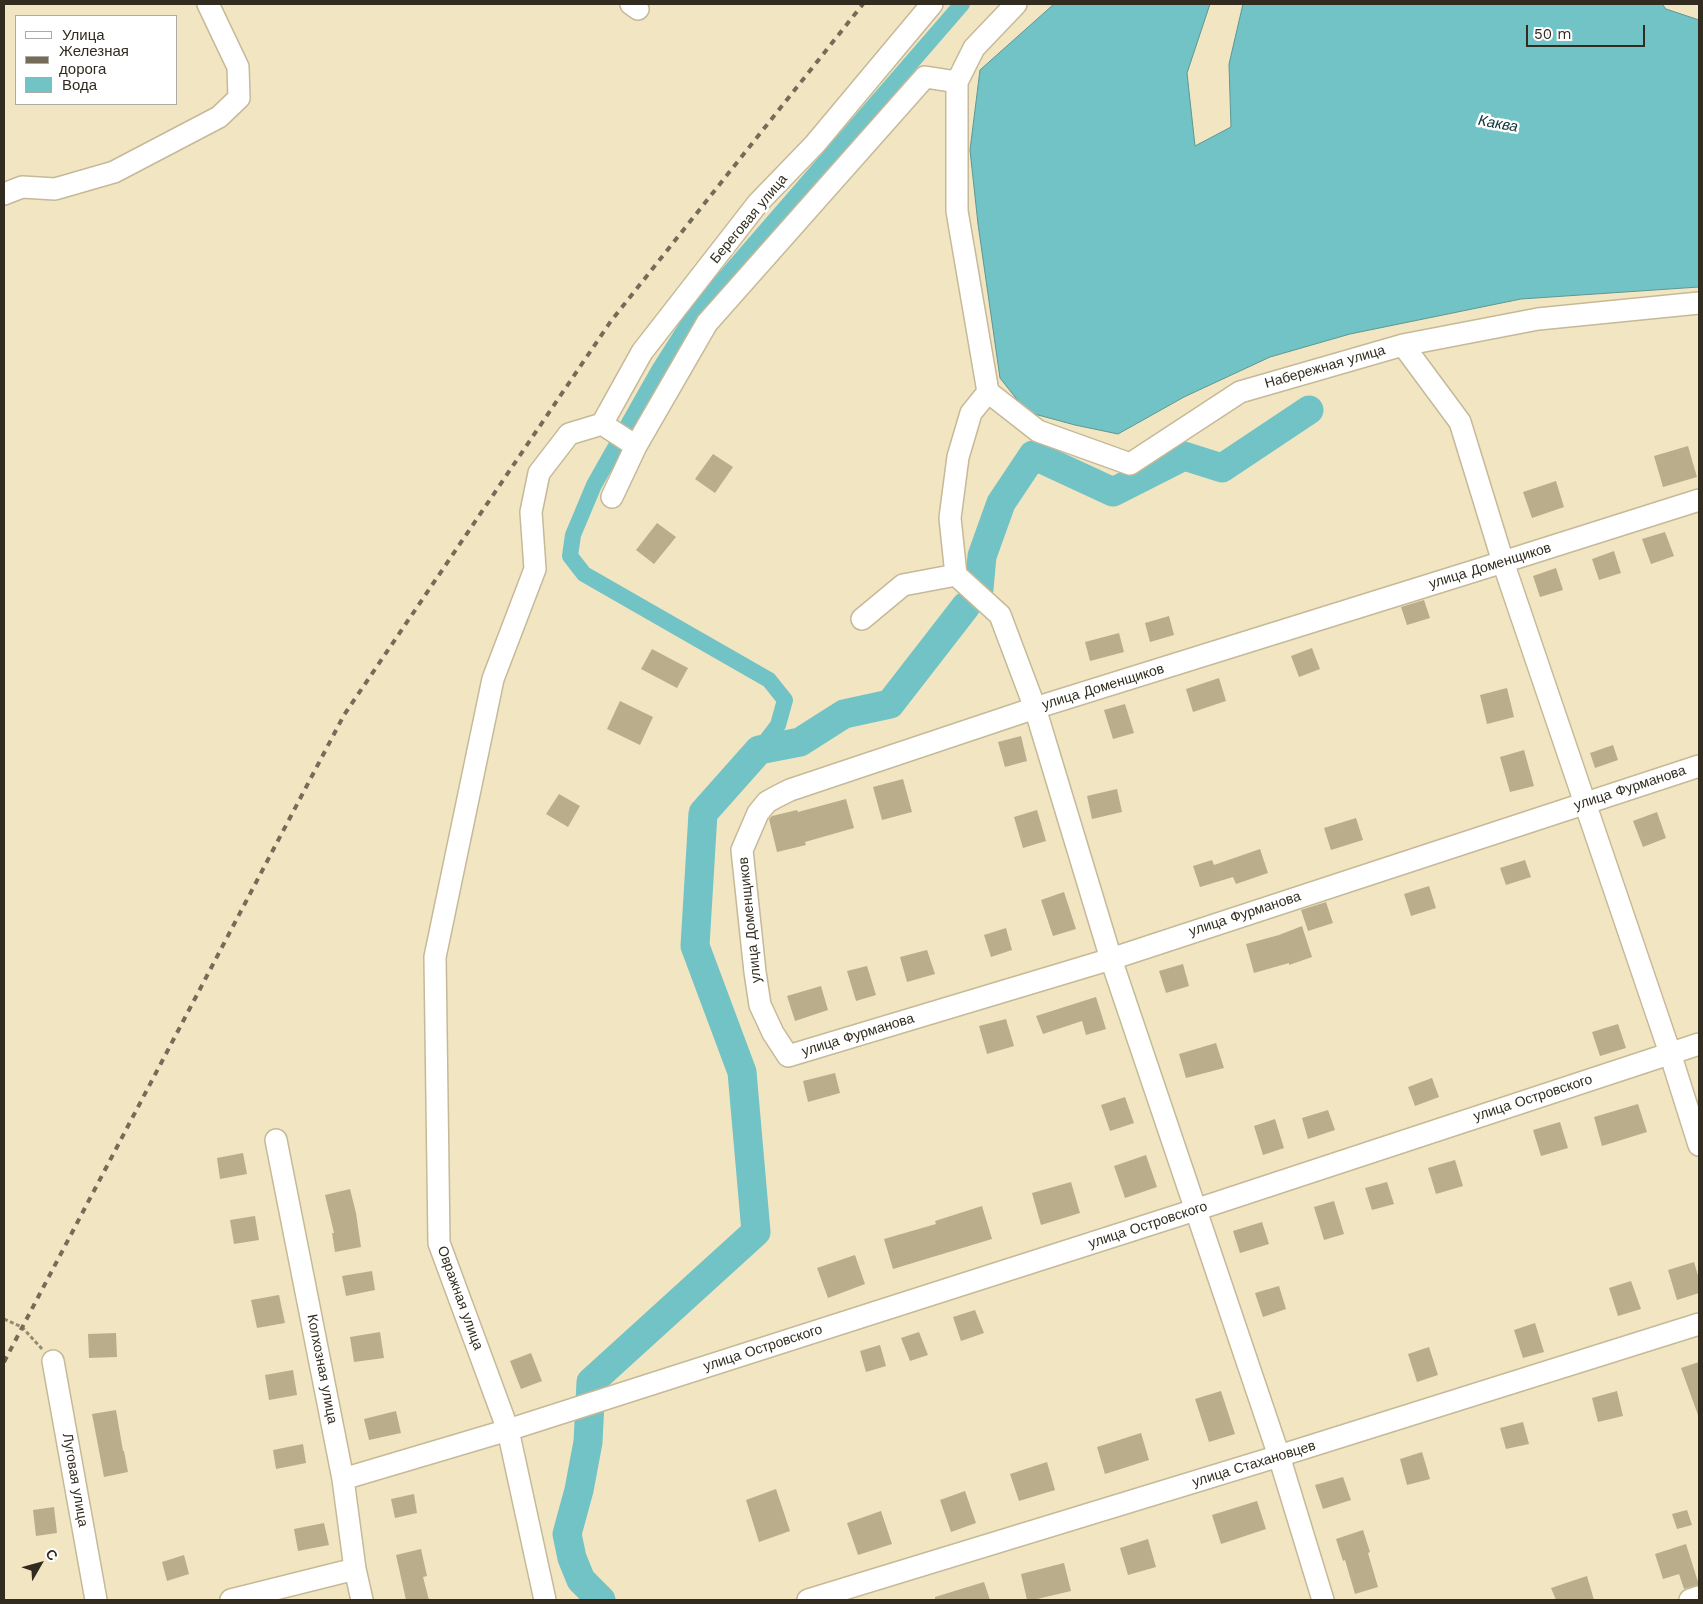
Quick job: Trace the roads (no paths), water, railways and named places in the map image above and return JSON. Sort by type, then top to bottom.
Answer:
[{"type":"street","points":[[4,194],[22,187],[55,189],[114,172],[219,117],[239,98],[238,67],[208,4]]},
{"type":"street","name":"Береговая улица","points":[[602,424],[642,352],[758,203],[815,144],[932,4]]},
{"type":"street","points":[[1016,4],[974,48],[957,82],[957,211],[988,392],[971,413],[958,457],[950,518],[956,575],[1000,615],[1035,708],[1111,959],[1279,1456],[1323,1600]]},
{"type":"street","points":[[612,497],[636,446],[707,322],[925,77],[957,82]]},
{"type":"street","name":"Набережная улица","points":[[988,392],[1038,431],[1130,464],[1240,392],[1404,345],[1538,320],[1699,304]]},
{"type":"street","points":[[1404,345],[1460,422],[1503,562],[1670,1053],[1699,1145]]},
{"type":"street","points":[[602,424],[636,446]]},
{"type":"street","name":"Овражная улица","points":[[545,1600],[508,1430],[439,1243],[435,957],[493,679],[534,569],[531,512],[539,473],[569,434],[602,424]]},
{"type":"street","name":"улица Доменщиков","points":[[788,1056],[773,1033],[760,1005],[742,850],[758,813],[767,802],[790,790],[1035,708],[1699,500]]},
{"type":"street","points":[[862,619],[903,584],[956,575]]},
{"type":"street","name":"улица Фурманова","points":[[788,1056],[1111,959],[1584,802],[1699,766]]},
{"type":"street","name":"улица Островского","points":[[344,1479],[508,1430],[1195,1210],[1699,1044]]},
{"type":"street","name":"Колхозная улица","points":[[276,1140],[344,1479],[355,1569],[362,1600]]},
{"type":"street","name":"улица Стахановцев","points":[[808,1600],[1279,1456],[1699,1324]]},
{"type":"street","name":"Луговая улица","points":[[53,1361],[96,1600]]},
{"type":"street","points":[[231,1600],[355,1569]]},
{"type":"street","points":[[1690,1600],[1699,1597]]},
{"type":"water","name":"Каква","points":[[1054,4],[1210,4],[1187,73],[1195,146],[1231,127],[1229,64],[1243,4],[1662,4],[1666,9],[1699,20],[1699,287],[1521,299],[1350,334],[1270,357],[1184,397],[1118,434],[1027,412],[1000,378],[978,224],[970,150],[980,70]]},
{"type":"waterway","points":[[759,750],[778,725],[785,700],[769,680],[584,574],[570,556],[573,535],[594,485],[659,370],[697,310],[962,4]]},
{"type":"waterway","points":[[979,589],[982,556],[1001,503],[1033,455],[1113,492],[1184,456],[1222,468],[1309,410]]},
{"type":"waterway","points":[[601,1600],[581,1580],[572,1558],[567,1534],[579,1490],[588,1442],[591,1382],[756,1232],[742,1072],[695,946],[703,813],[759,750],[800,742],[844,714],[890,704],[966,606]]},
{"type":"railway","points":[[4,1362],[344,715],[611,321],[863,4]]}]
